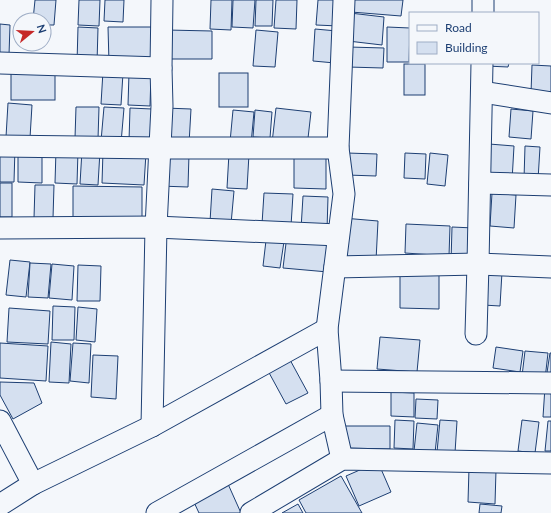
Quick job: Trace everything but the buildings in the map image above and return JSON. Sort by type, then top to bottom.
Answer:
[{"type":"street","points":[[152,426],[156,227],[162,106],[162,0]]},
{"type":"street","points":[[342,459],[332,415],[327,329],[344,194],[338,148],[344,0]]},
{"type":"street","points":[[483,0],[483,12]]},
{"type":"street","points":[[0,63],[161,68]]},
{"type":"street","points":[[476,334],[482,64]]},
{"type":"street","points":[[482,92],[551,103]]},
{"type":"street","points":[[0,146],[338,148]]},
{"type":"street","points":[[480,183],[551,185]]},
{"type":"street","points":[[0,228],[156,227],[338,235]]},
{"type":"street","points":[[335,267],[478,264],[551,267]]},
{"type":"street","points":[[0,505],[33,484],[152,426],[327,329]]},
{"type":"street","points":[[331,381],[551,383]]},
{"type":"street","points":[[156,513],[332,415]]},
{"type":"street","points":[[0,421],[33,484]]},
{"type":"street","points":[[252,513],[342,459],[551,464]]}]
